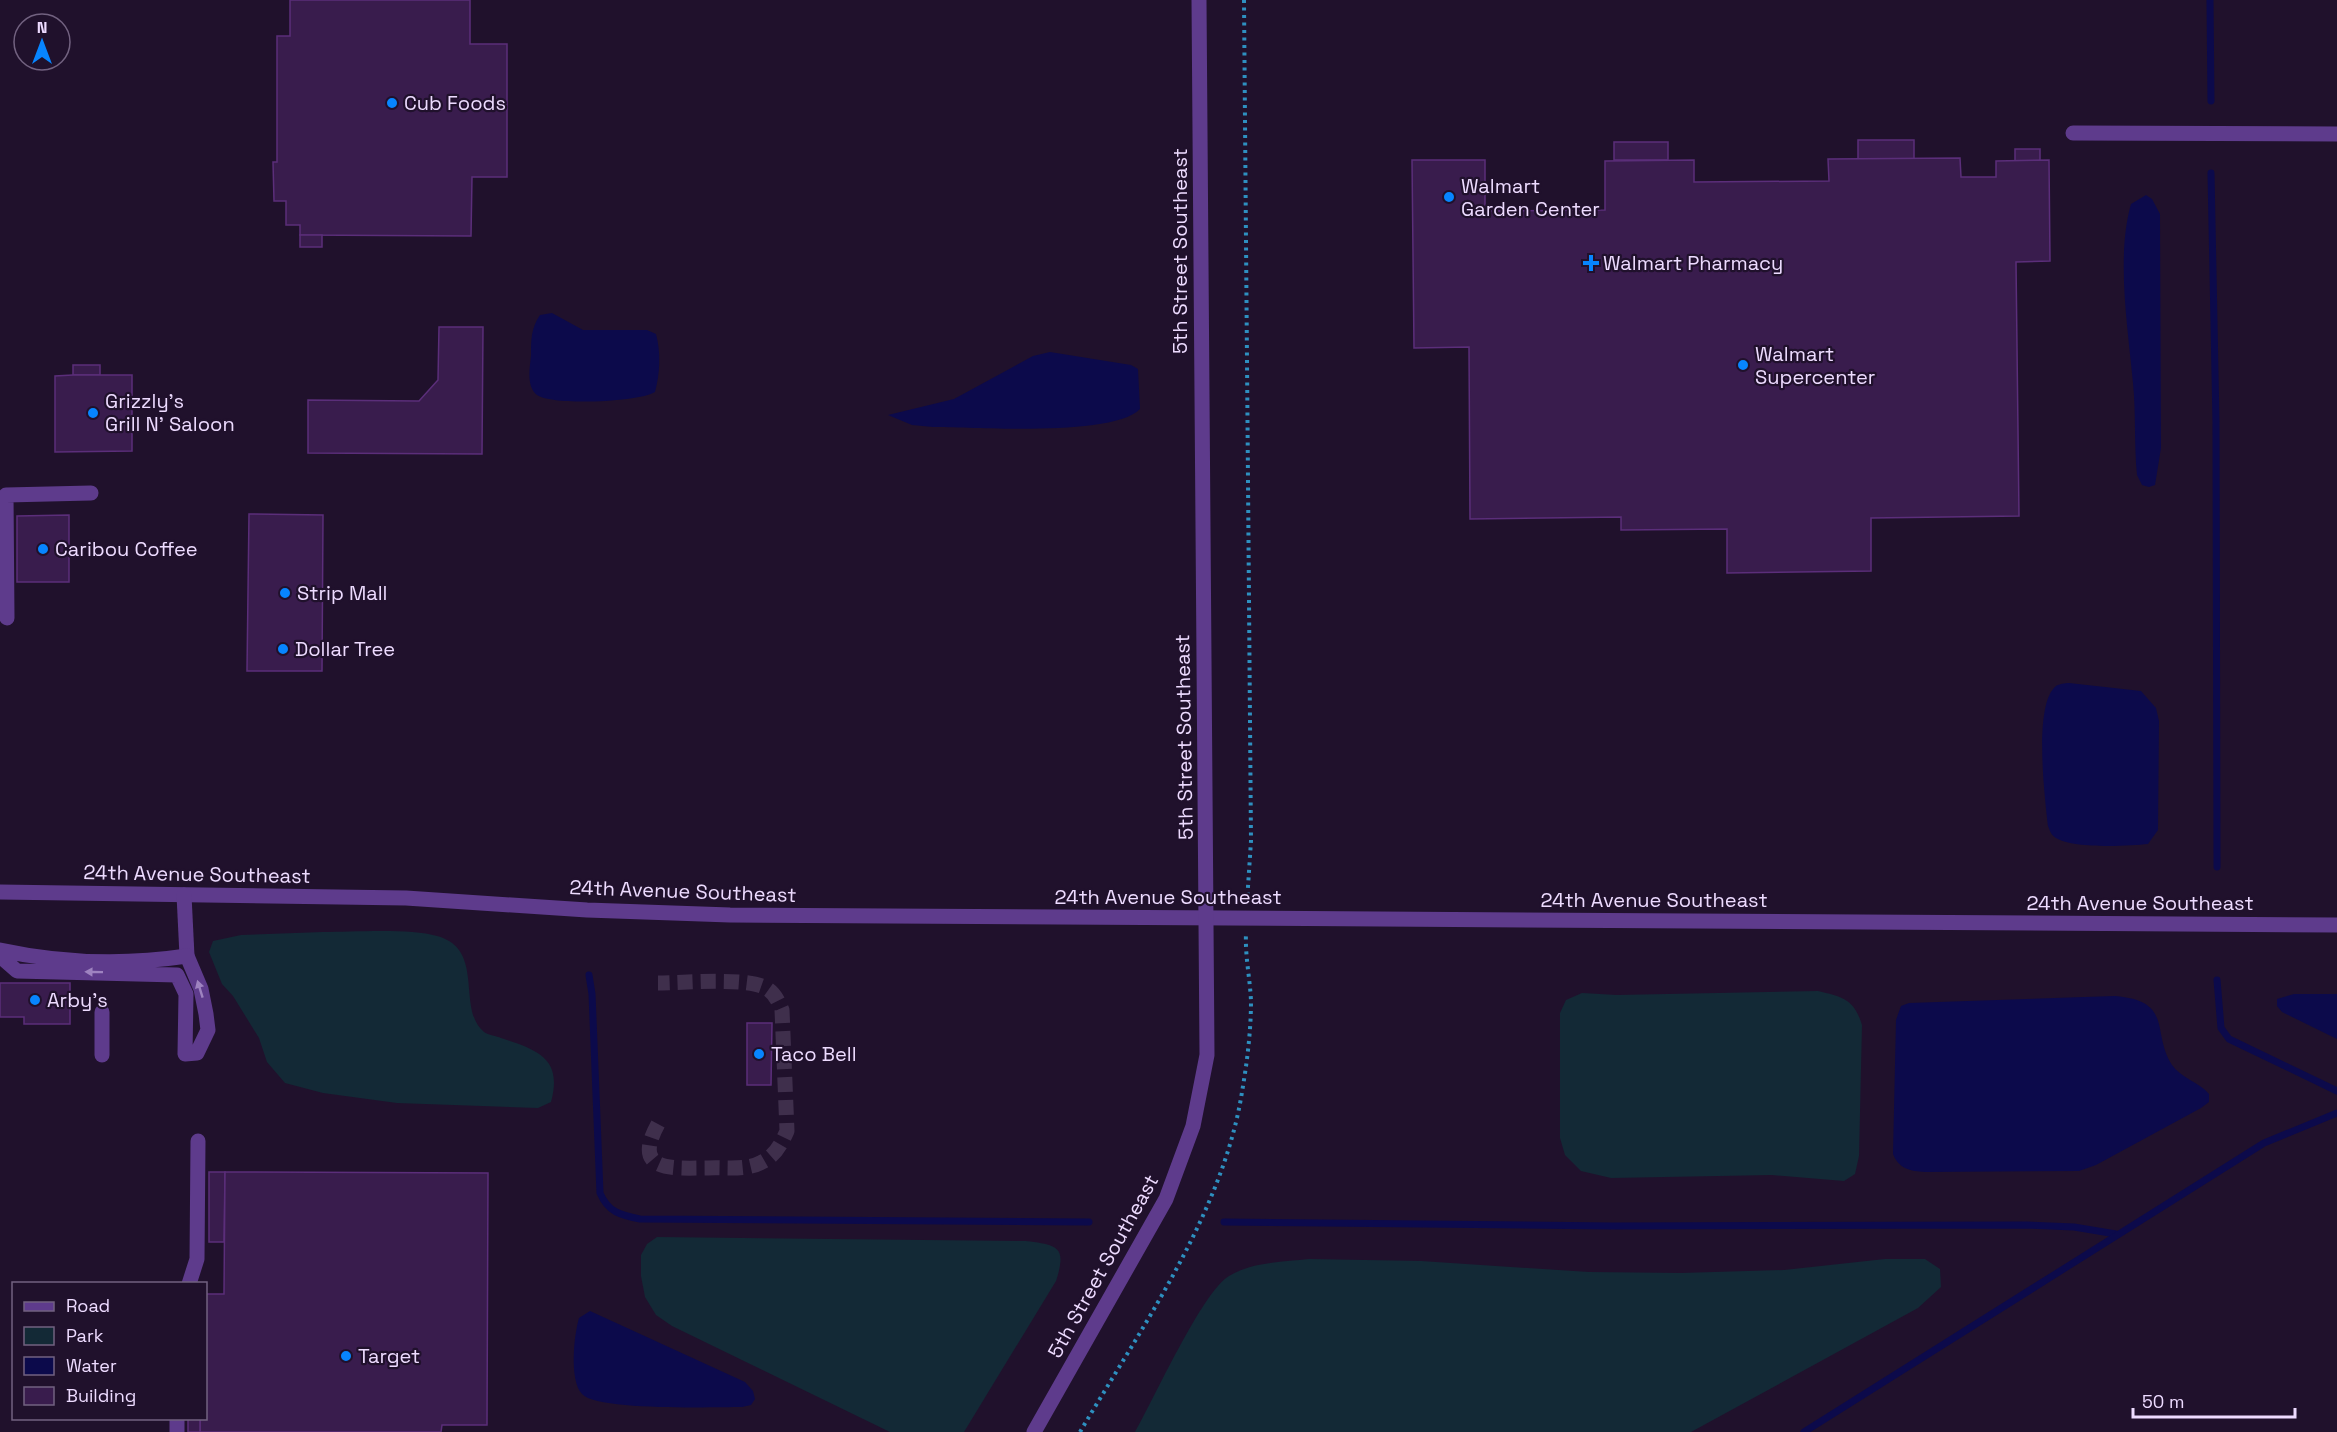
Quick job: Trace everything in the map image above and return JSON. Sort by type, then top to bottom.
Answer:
[{"type":"street","name":"5th Street Southeast","points":[[1034,1432],[1151,1228],[1185,1151],[1199,1103],[1207,1055],[1199,0]]},
{"type":"street","points":[[2073,134],[2337,134]]},
{"type":"street","points":[[7,618],[6,495],[91,493]]},
{"type":"street","name":"24th Avenue Southeast","points":[[0,892],[424,898],[640,913],[1207,919],[2337,925]]},
{"type":"street","points":[[0,956],[18,971],[177,975],[186,994],[185,1054],[197,1053],[208,1030],[201,989],[187,956],[184,895]]},
{"type":"street","points":[[0,950],[21,954],[138,963],[187,956]]},
{"type":"street","points":[[102,1012],[102,1055]]},
{"type":"street","points":[[186,1012],[206,1014]]},
{"type":"street","points":[[190,1282],[197,1259],[198,1142]]},
{"type":"path","points":[[1080,1432],[1188,1244],[1226,1155],[1242,1095],[1249,1034],[1251,1002],[1245,963],[1251,830],[1244,0]]},
{"type":"green space","points":[[412,932],[437,936],[452,943],[461,953],[466,966],[476,1022],[484,1032],[526,1047],[544,1058],[553,1075],[554,1087],[551,1102],[538,1108],[397,1103],[323,1093],[285,1083],[267,1062],[259,1038],[233,996],[222,984],[209,952],[213,941],[241,935]]},
{"type":"green space","points":[[1818,991],[1846,1000],[1859,1016],[1862,1025],[1859,1156],[1855,1174],[1844,1181],[1772,1175],[1611,1178],[1581,1171],[1565,1155],[1560,1138],[1560,1013],[1566,1000],[1582,993],[1617,995]]},
{"type":"green space","points":[[657,1237],[1026,1241],[1052,1246],[1060,1254],[1060,1261],[1056,1281],[964,1432],[890,1432],[672,1326],[656,1315],[645,1297],[641,1276],[641,1255],[647,1244]]},
{"type":"green space","points":[[1309,1259],[1421,1261],[1589,1272],[1681,1273],[1784,1270],[1885,1259],[1925,1259],[1940,1269],[1941,1287],[1918,1308],[1691,1432],[1135,1432],[1192,1324],[1218,1286],[1229,1276],[1248,1268],[1268,1263]]},
{"type":"water","points":[[2146,195],[2152,199],[2160,214],[2161,448],[2155,485],[2149,487],[2142,485],[2137,475],[2134,394],[2124,293],[2124,247],[2131,204]]},
{"type":"water","points":[[552,313],[583,330],[647,330],[656,334],[659,363],[655,392],[632,398],[577,402],[560,401],[537,395],[531,387],[530,376],[532,334],[540,315]]},
{"type":"water","points":[[1050,352],[1131,365],[1138,369],[1140,409],[1125,418],[1102,424],[1010,429],[912,425],[888,415],[954,399],[1033,356]]},
{"type":"water","points":[[2069,683],[2141,691],[2156,708],[2159,721],[2158,830],[2148,844],[2101,846],[2075,844],[2056,838],[2050,831],[2042,753],[2045,712],[2049,696],[2056,686]]},
{"type":"water","points":[[2294,994],[2337,994],[2337,1039],[2282,1012],[2277,1006],[2277,999]]},
{"type":"water","points":[[2115,996],[2134,999],[2146,1004],[2153,1011],[2172,1065],[2209,1094],[2209,1102],[2096,1165],[2079,1171],[1925,1172],[1910,1170],[1898,1163],[1893,1154],[1896,1020],[1901,1006],[1909,1003]]},
{"type":"water","points":[[590,1311],[745,1382],[753,1391],[755,1399],[751,1405],[742,1407],[657,1407],[609,1403],[582,1394],[575,1379],[576,1335],[579,1318]]},
{"type":"building","name":"Cub Foods","points":[[290,0],[470,0],[470,44],[507,44],[507,177],[472,177],[471,236],[300,235],[300,225],[286,225],[286,201],[274,201],[273,162],[277,162],[277,36],[290,36]]},
{"type":"building","points":[[1858,140],[1914,140],[1914,159],[1858,159]]},
{"type":"building","points":[[1614,142],[1668,142],[1668,160],[1614,160]]},
{"type":"building","points":[[2015,149],[2040,149],[2040,161],[2015,161]]},
{"type":"building","name":"Walmart Supercenter","points":[[1960,158],[1961,177],[1996,177],[1996,161],[2049,160],[2050,261],[2016,262],[2019,516],[1871,518],[1871,571],[1727,573],[1727,529],[1621,530],[1621,517],[1470,519],[1469,347],[1414,348],[1412,160],[1485,160],[1485,211],[1605,210],[1605,161],[1694,160],[1694,182],[1829,181],[1828,159]]},
{"type":"building","points":[[300,235],[322,235],[322,247],[300,247]]},
{"type":"building","points":[[439,327],[483,327],[482,454],[308,453],[308,400],[419,401],[438,380]]},
{"type":"building","points":[[73,365],[100,365],[100,375],[73,375]]},
{"type":"building","name":"Grizzly's Grill N' Saloon","points":[[132,375],[132,451],[55,452],[55,376]]},
{"type":"building","name":"Strip Mall","points":[[249,514],[323,515],[322,671],[247,671]]},
{"type":"building","name":"Caribou Coffee","points":[[69,515],[69,582],[17,582],[17,516]]},
{"type":"building","name":"Arby's","points":[[0,983],[70,983],[70,1024],[24,1024],[24,1017],[0,1017]]},
{"type":"building","name":"Taco Bell","points":[[747,1023],[772,1023],[771,1085],[747,1085]]},
{"type":"building","points":[[209,1172],[225,1172],[224,1242],[209,1242]]},
{"type":"building","name":"Target","points":[[225,1172],[488,1173],[487,1425],[442,1425],[441,1432],[200,1432],[200,1420],[207,1420],[207,1294],[224,1294]]},
{"type":"building","points":[[188,1420],[200,1420],[200,1432],[188,1432]]},
{"type":"waterway","points":[[2210,0],[2211,101]]},
{"type":"waterway","points":[[2211,173],[2216,422],[2217,867]]},
{"type":"waterway","points":[[589,975],[592,994],[600,1193],[607,1205],[616,1212],[640,1219],[1089,1222]]},
{"type":"waterway","points":[[2217,980],[2221,1028],[2229,1039],[2337,1091]]},
{"type":"waterway","points":[[1804,1432],[2264,1143],[2337,1113]]},
{"type":"waterway","points":[[1224,1222],[1612,1226],[2026,1225],[2074,1227],[2116,1234]]},
{"type":"tunnel","points":[[658,983],[714,981],[745,983],[766,988],[774,995],[782,1010],[787,1131],[774,1153],[756,1165],[735,1168],[681,1168],[659,1164],[652,1159],[649,1152],[651,1140],[658,1124]]},
{"type":"place","name":"Cub Foods","points":[[392,103]]},
{"type":"place","name":"Walmart Garden Center","points":[[1449,197]]},
{"type":"place","name":"Walmart Pharmacy","points":[[1591,263]]},
{"type":"place","name":"Walmart Supercenter","points":[[1743,365]]},
{"type":"place","name":"Grizzly's Grill N' Saloon","points":[[93,413]]},
{"type":"place","name":"Caribou Coffee","points":[[43,549]]},
{"type":"place","name":"Strip Mall","points":[[285,593]]},
{"type":"place","name":"Dollar Tree","points":[[283,649]]},
{"type":"place","name":"Arby's","points":[[35,1000]]},
{"type":"place","name":"Taco Bell","points":[[759,1054]]},
{"type":"place","name":"Target","points":[[346,1356]]}]
